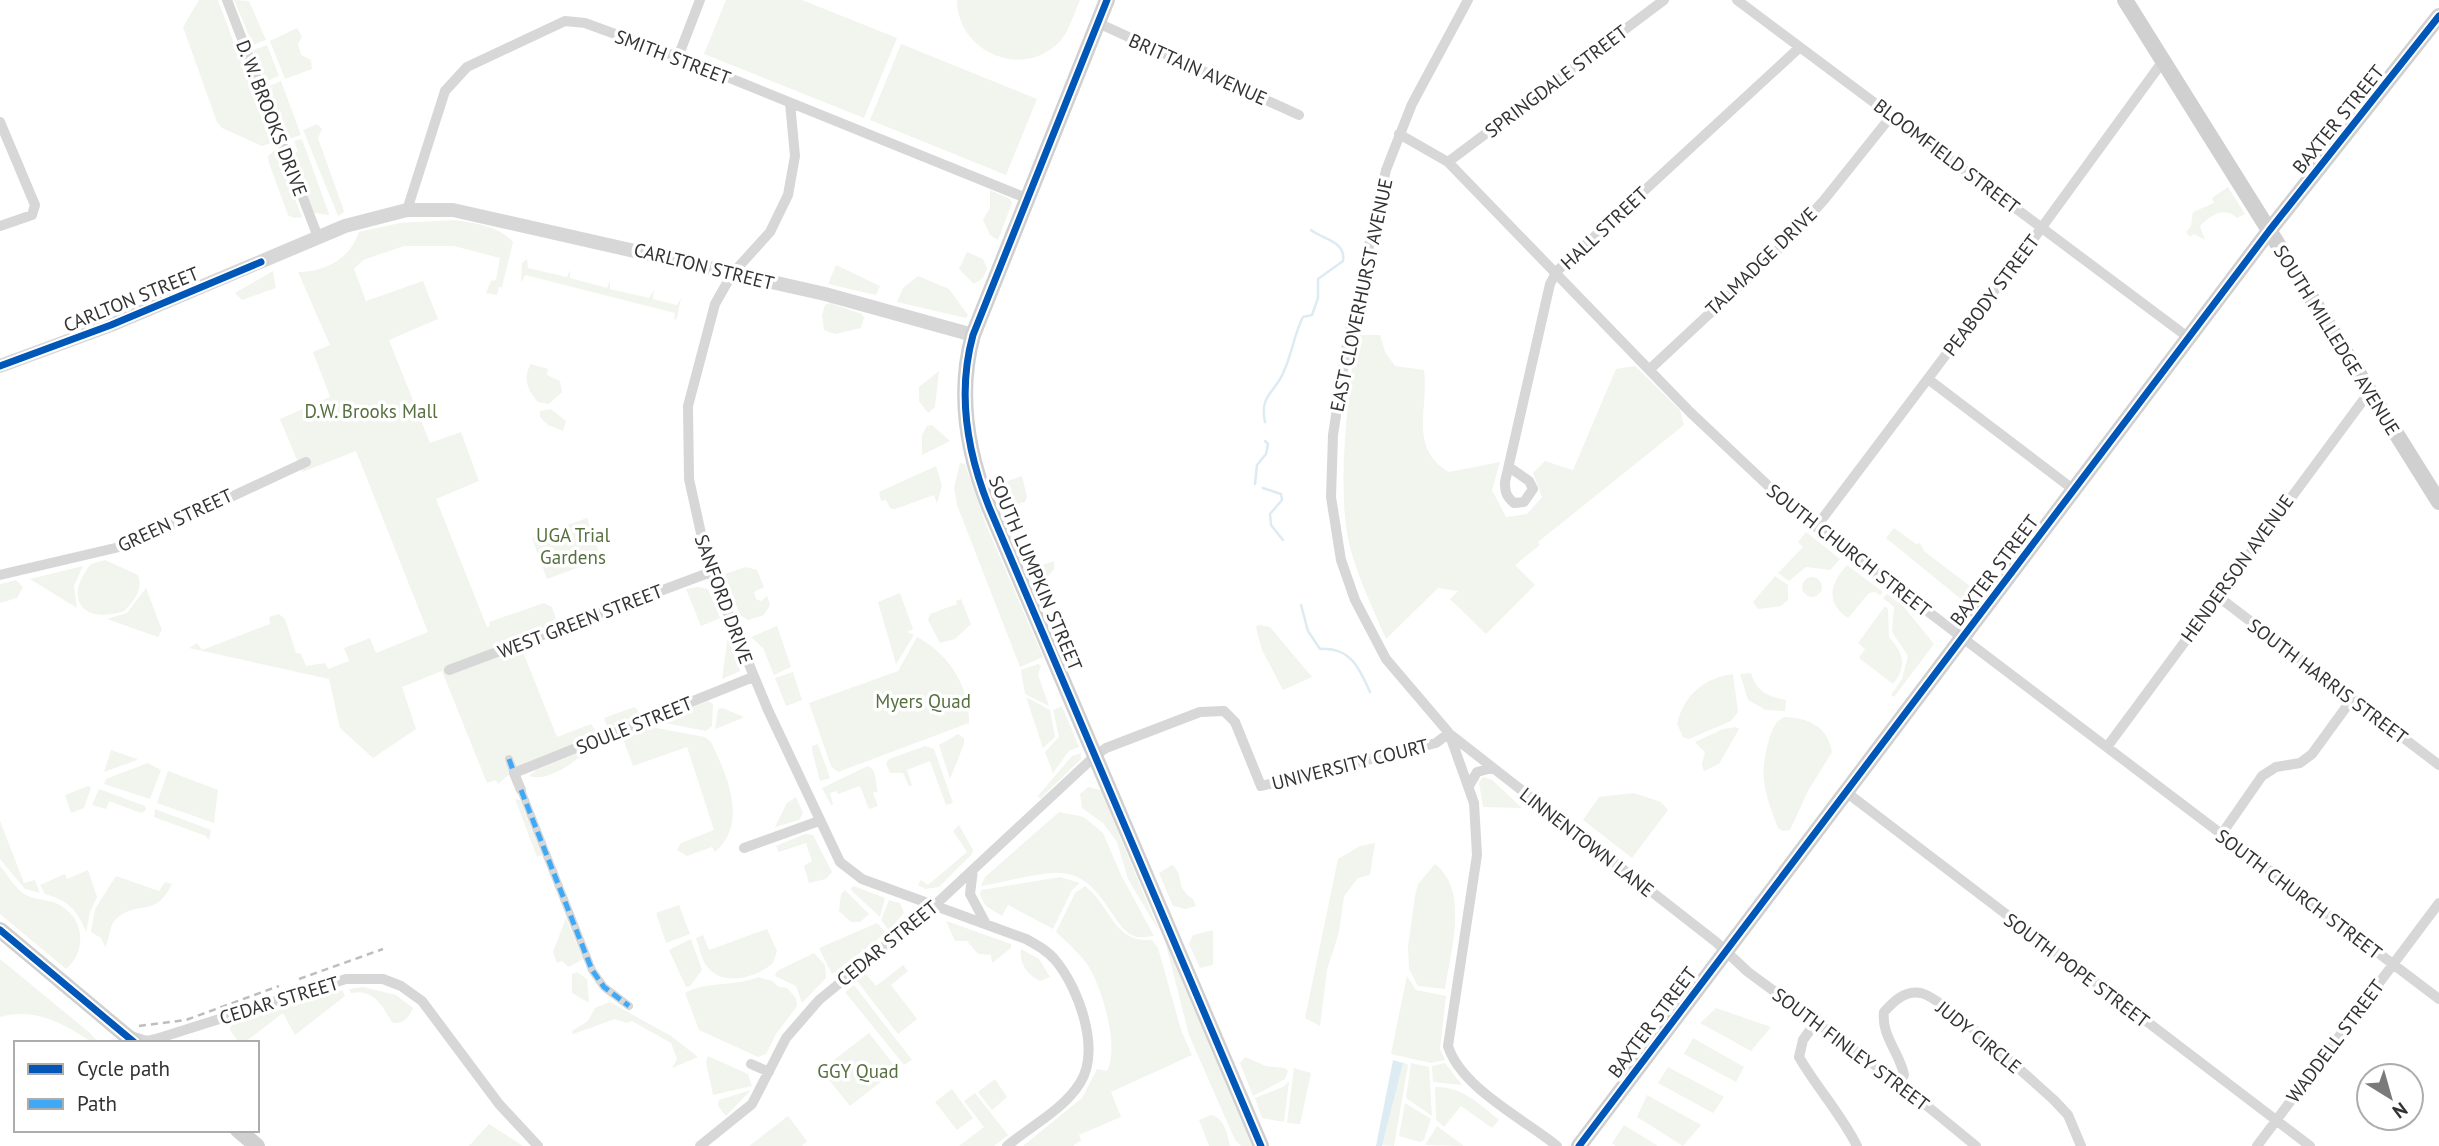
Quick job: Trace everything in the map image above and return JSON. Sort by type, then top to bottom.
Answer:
[{"type":"main road","name":"SOUTH LUMPKIN STREET","points":[[1107,0],[1026,198],[974,335],[964,377],[974,464],[1261,1146]]},
{"type":"main road","name":"SOUTH MILLEDGE AVENUE","points":[[2125,0],[2439,502]]},
{"type":"main road","name":"BAXTER STREET","points":[[1579,1146],[2269,232],[2439,16]]},
{"type":"main road","points":[[0,930],[130,1038]]},
{"type":"main road","points":[[240,1132],[257,1146]]},
{"type":"street","name":"D. W. BROOKS DRIVE","points":[[227,0],[318,237]]},
{"type":"street","points":[[678,57],[700,0]]},
{"type":"street","name":"EAST CLOVERHURST AVENUE","points":[[1468,0],[1399,134],[1379,198],[1347,344],[1333,435],[1331,497],[1341,559],[1354,600],[1386,659],[1448,733],[1469,786],[1477,825],[1478,855],[1447,1046],[1452,1060],[1471,1081],[1557,1146]]},
{"type":"street","name":"SPRINGDALE STREET","points":[[1448,162],[1664,0]]},
{"type":"street","name":"BLOOMFIELD STREET","points":[[1737,0],[2189,338]]},
{"type":"street","name":"SMITH STREET","points":[[407,211],[439,102],[457,77],[482,58],[565,21],[585,23],[678,57],[1026,198]]},
{"type":"street","name":"BRITTAIN AVENUE","points":[[1098,23],[1299,115]]},
{"type":"street","name":"HALL STREET","points":[[1509,467],[1550,284],[1557,271],[1799,48]]},
{"type":"street","name":"PEABODY STREET","points":[[1816,527],[2163,61]]},
{"type":"street","name":"SANFORD DRIVE","points":[[790,103],[794,156],[788,195],[770,232],[733,274],[715,304],[692,388],[686,431],[692,504],[711,572],[753,677],[818,821],[848,872],[1026,939],[1056,961],[1070,985],[1088,1039],[1088,1063],[1072,1094],[1007,1146]]},
{"type":"street","name":"TALMADGE DRIVE","points":[[1650,369],[1783,246],[1825,200],[1892,115]]},
{"type":"street","points":[[0,122],[35,205],[32,215],[0,226]]},
{"type":"street","name":"SOUTH CHURCH STREET","points":[[1399,134],[1448,162],[1762,482],[1816,527],[2439,999]]},
{"type":"street","name":"CARLTON STREET","points":[[0,366],[111,325],[358,221],[407,211],[453,210],[496,218],[864,303],[974,335]]},
{"type":"street","points":[[1928,379],[2074,490]]},
{"type":"street","name":"HENDERSON AVENUE","points":[[2107,747],[2216,595],[2370,391]]},
{"type":"street","name":"GREEN STREET","points":[[0,575],[128,545],[306,462]]},
{"type":"street","name":"WEST GREEN STREET","points":[[449,670],[711,572]]},
{"type":"street","name":"SOUTH HARRIS STREET","points":[[2216,595],[2439,765]]},
{"type":"street","name":"SOULE STREET","points":[[514,773],[753,677]]},
{"type":"street","points":[[2221,835],[2262,776],[2276,767],[2300,763],[2312,754],[2352,699]]},
{"type":"street","name":"UNIVERSITY COURT","points":[[1097,755],[1106,748],[1200,712],[1224,711],[1235,722],[1261,786],[1436,743],[1448,733]]},
{"type":"street","name":"LINNENTOWN LANE","points":[[1448,733],[1725,951]]},
{"type":"street","name":"CEDAR STREET","points":[[699,1146],[752,1104],[786,1038],[813,1006],[935,905],[1097,755]]},
{"type":"street","points":[[509,759],[592,970],[604,987],[629,1006]]},
{"type":"street","points":[[1469,786],[1477,772],[1492,768]]},
{"type":"street","name":"SOUTH POPE STREET","points":[[1846,792],[2310,1146]]},
{"type":"street","points":[[744,848],[818,821]]},
{"type":"street","points":[[974,868],[970,894],[985,922]]},
{"type":"street","name":"WADDELL STREET","points":[[2257,1146],[2439,903]]},
{"type":"street","name":"SOUTH FINLEY STREET","points":[[1725,951],[1815,1023],[1899,1083],[1976,1146]]},
{"type":"street","name":"CEDAR STREET","points":[[130,1038],[147,1041],[346,979],[383,979],[401,986],[422,1001],[499,1104],[538,1146]]},
{"type":"street","name":"JUDY CIRCLE","points":[[1899,1083],[1904,1075],[1902,1064],[1885,1030],[1884,1012],[1896,999],[1908,993],[1923,993],[1946,1008],[2054,1100],[2068,1115],[2081,1146]]},
{"type":"street","points":[[1815,1023],[1803,1040],[1799,1057],[1812,1081],[1845,1123],[1857,1146]]},
{"type":"street","name":"CEDAR STREET","points":[[176,1041],[197,1026]]},
{"type":"street","points":[[751,1064],[769,1072]]},
{"type":"green space","points":[[199,0],[218,0],[271,143],[262,146],[222,128],[217,122],[183,27]]},
{"type":"green space","points":[[234,0],[249,1],[266,40],[253,45]]},
{"type":"green space","points":[[726,0],[802,0],[897,38],[864,118],[704,54]]},
{"type":"green space","points":[[957,0],[1080,0],[1061,40],[1046,52],[1030,58],[1012,59],[980,47],[968,34],[960,19]]},
{"type":"green space","points":[[297,28],[302,37],[298,44],[301,55],[311,60],[312,69],[285,79],[270,41]]},
{"type":"green space","points":[[901,44],[1037,99],[1006,175],[870,120]]},
{"type":"green space","points":[[267,45],[279,76],[265,82],[253,50]]},
{"type":"green space","points":[[281,81],[301,135],[286,140],[268,92],[269,86]]},
{"type":"green space","points":[[317,124],[322,129],[318,138],[344,212],[338,216],[303,130]]},
{"type":"green space","points":[[302,139],[329,215],[314,213],[293,160],[296,159],[294,153],[298,151],[294,141]]},
{"type":"green space","points":[[276,149],[302,217],[294,218],[288,215],[269,163],[268,156]]},
{"type":"green space","points":[[2228,187],[2245,214],[2237,218],[2232,214],[2218,213],[2200,226],[2205,240],[2194,234],[2190,237],[2186,232],[2191,226],[2193,212],[2214,203],[2212,198]]},
{"type":"green space","points":[[990,190],[1010,199],[1012,203],[998,240],[990,235],[983,220],[990,208]]},
{"type":"green space","name":"D.W. Brooks Mall","points":[[454,220],[494,229],[513,242],[502,287],[499,287],[497,295],[486,293],[491,281],[496,280],[500,258],[454,246],[404,246],[363,260],[354,269],[366,301],[423,281],[438,319],[389,340],[430,443],[461,432],[479,481],[436,499],[487,627],[490,626],[489,622],[544,603],[552,607],[556,619],[546,623],[550,635],[521,647],[557,737],[591,724],[597,733],[511,773],[498,784],[496,780],[487,783],[442,671],[402,687],[416,729],[373,758],[340,728],[329,679],[189,648],[197,643],[202,650],[270,624],[269,617],[279,614],[285,619],[296,653],[301,654],[306,666],[325,663],[328,669],[349,661],[344,648],[370,638],[376,653],[428,632],[356,451],[302,472],[280,419],[330,397],[313,352],[330,345],[298,272],[318,270],[343,257],[359,232],[400,223]]},
{"type":"green space","points":[[967,252],[983,259],[987,269],[983,278],[974,284],[959,269]]},
{"type":"green space","points":[[527,259],[528,268],[567,277],[570,270],[570,278],[607,288],[610,280],[610,289],[649,298],[654,290],[653,299],[677,305],[681,298],[677,318],[674,320],[675,313],[525,275],[521,283],[522,263]]},
{"type":"green space","points":[[836,265],[880,286],[876,295],[828,284]]},
{"type":"green space","points":[[273,271],[276,288],[242,300],[235,293]]},
{"type":"green space","points":[[918,276],[949,289],[968,315],[966,318],[897,302],[903,288]]},
{"type":"green space","points":[[830,303],[862,314],[864,318],[861,328],[835,334],[824,330],[822,315],[825,305]]},
{"type":"green space","points":[[1356,335],[1380,335],[1385,352],[1395,366],[1424,370],[1424,439],[1436,462],[1449,472],[1500,462],[1492,490],[1506,517],[1527,514],[1542,497],[1533,473],[1545,461],[1573,470],[1616,369],[1635,366],[1680,410],[1684,425],[1538,542],[1540,545],[1515,565],[1535,585],[1486,634],[1450,599],[1458,591],[1438,588],[1386,639],[1355,564],[1345,517],[1344,449]]},
{"type":"green space","points":[[531,364],[548,369],[547,375],[560,381],[562,392],[549,404],[538,402],[529,389],[527,374]]},
{"type":"green space","points":[[939,371],[935,407],[928,413],[919,401],[919,387]]},
{"type":"green space","points":[[551,409],[566,421],[563,431],[548,425],[540,417],[540,411]]},
{"type":"green space","points":[[932,425],[950,441],[922,455],[922,435],[927,426]]},
{"type":"green space","points":[[960,463],[965,464],[986,525],[1043,657],[1020,667],[957,505],[954,488]]},
{"type":"green space","points":[[936,466],[942,485],[937,504],[934,495],[895,509],[890,508],[886,500],[881,501],[879,492]]},
{"type":"green space","points":[[1022,476],[1027,497],[1025,502],[1003,508],[996,492],[1005,482]]},
{"type":"green space","name":"UGA Trial Gardens","points":[[587,518],[601,559],[547,579],[532,538]]},
{"type":"green space","points":[[1894,528],[1916,544],[1920,543],[1924,551],[1979,593],[1959,618],[1953,618],[1962,600],[1886,538]]},
{"type":"green space","points":[[1806,532],[1840,559],[1830,570],[1806,567],[1789,581],[1778,573],[1803,547],[1798,542]]},
{"type":"green space","points":[[105,560],[138,575],[139,586],[134,599],[124,611],[97,614],[81,606],[78,588],[91,564]]},
{"type":"green space","points":[[1054,561],[1054,569],[1039,587],[1031,569]]},
{"type":"green space","points":[[1847,565],[1883,592],[1880,595],[1869,593],[1848,618],[1836,606],[1832,593],[1837,579]]},
{"type":"green space","points":[[83,566],[74,586],[77,608],[30,579]]},
{"type":"green space","points":[[746,567],[757,570],[764,587],[754,592],[756,599],[761,601],[767,596],[770,605],[764,615],[748,620],[740,615],[725,574]]},
{"type":"green space","points":[[1775,576],[1788,585],[1788,600],[1781,606],[1758,609],[1753,602]]},
{"type":"green space","points":[[1808,577],[1816,577],[1822,587],[1816,597],[1808,597],[1802,591],[1802,583]]},
{"type":"green space","points":[[16,580],[23,587],[17,598],[0,603],[0,584]]},
{"type":"green space","points":[[146,588],[162,630],[158,637],[107,619],[127,613]]},
{"type":"green space","points":[[686,589],[708,589],[720,618],[701,626]]},
{"type":"green space","points":[[900,593],[913,629],[907,632],[914,635],[896,664],[878,602]]},
{"type":"green space","points":[[1887,594],[1904,607],[1934,644],[1894,697],[1891,695],[1902,679],[1908,656],[1892,632],[1894,607],[1883,598]]},
{"type":"green space","points":[[961,599],[971,624],[955,639],[940,643],[928,620],[930,614],[957,604],[956,601]]},
{"type":"green space","points":[[1885,606],[1888,609],[1889,637],[1898,648],[1902,659],[1901,671],[1893,684],[1859,658],[1865,649],[1858,643]]},
{"type":"green space","points":[[777,626],[791,667],[774,675],[763,648],[751,637]]},
{"type":"green space","points":[[1256,627],[1270,627],[1312,677],[1283,690],[1262,650]]},
{"type":"green space","points":[[728,636],[740,671],[722,679]]},
{"type":"green space","name":"Myers Quad","points":[[917,637],[939,653],[955,673],[966,697],[969,723],[838,772],[831,766],[809,703],[898,671]]},
{"type":"green space","points":[[1041,665],[1038,675],[1049,706],[1025,694],[1021,670]]},
{"type":"green space","points":[[793,672],[802,700],[786,706],[775,678]]},
{"type":"green space","points":[[1751,673],[1760,689],[1786,700],[1785,711],[1766,710],[1748,700],[1740,674]]},
{"type":"green space","points":[[1733,674],[1738,712],[1731,721],[1689,739],[1683,737],[1677,724],[1690,696],[1713,679]]},
{"type":"green space","points":[[1026,697],[1050,710],[1055,737],[1043,748]]},
{"type":"green space","points":[[708,701],[713,704],[712,726],[706,731],[665,723],[665,718]]},
{"type":"green space","points":[[1062,706],[1079,747],[1069,751],[1053,773],[1045,752],[1059,737],[1053,710]]},
{"type":"green space","points":[[634,707],[638,710],[637,715],[608,729],[604,718]]},
{"type":"green space","points":[[722,708],[743,718],[715,729],[718,709]]},
{"type":"green space","points":[[1784,717],[1801,719],[1816,725],[1826,736],[1832,752],[1808,791],[1790,830],[1783,831],[1778,828],[1764,785],[1764,764],[1771,733]]},
{"type":"green space","points":[[646,726],[705,737],[711,742],[728,784],[733,813],[725,840],[715,852],[712,847],[687,856],[677,850],[681,843],[714,830],[687,747],[633,766],[623,739],[589,751],[549,775],[529,776],[536,770]]},
{"type":"green space","points":[[1723,729],[1739,729],[1719,764],[1704,771],[1702,765],[1705,752],[1695,742]]},
{"type":"green space","points":[[958,734],[964,738],[964,744],[950,779],[939,745]]},
{"type":"green space","points":[[818,744],[830,778],[820,781],[812,750],[812,746]]},
{"type":"green space","points":[[925,746],[934,749],[953,803],[946,805],[930,761],[907,770],[912,785],[909,786],[903,773],[890,773],[886,763],[889,759]]},
{"type":"green space","points":[[111,750],[137,759],[137,760],[104,772]]},
{"type":"green space","points":[[1081,753],[1081,759],[1041,798],[1037,797],[1072,756]]},
{"type":"green space","points":[[148,763],[161,770],[150,799],[104,784],[106,779]]},
{"type":"green space","points":[[868,766],[875,777],[878,791],[873,793],[878,806],[869,809],[860,786],[838,794],[836,791],[830,793],[831,805],[822,788]]},
{"type":"green space","points":[[168,771],[218,790],[214,823],[157,803]]},
{"type":"green space","points":[[1483,777],[1492,780],[1522,808],[1483,807],[1479,782]]},
{"type":"green space","points":[[88,786],[91,788],[84,808],[71,813],[65,795]]},
{"type":"green space","points":[[1088,787],[1101,790],[1159,931],[1128,879],[1117,842],[1103,823],[1082,808],[1080,794]]},
{"type":"green space","points":[[99,789],[145,806],[146,810],[141,813],[109,801],[106,809],[92,805]]},
{"type":"green space","points":[[1634,793],[1661,802],[1668,810],[1632,858],[1583,820],[1599,797]]},
{"type":"green space","points":[[796,797],[803,813],[799,820],[775,827],[787,803]]},
{"type":"green space","points":[[515,799],[520,800],[542,855],[537,857]]},
{"type":"green space","points":[[155,809],[211,830],[209,840],[206,836],[154,817]]},
{"type":"green space","points":[[1059,812],[1084,817],[1103,833],[1121,875],[1154,936],[1140,937],[1129,934],[1098,894],[1077,877],[1062,873],[1044,874],[981,886],[985,877]]},
{"type":"green space","points":[[0,821],[24,883],[35,880],[40,893],[25,889],[0,859]]},
{"type":"green space","points":[[959,825],[973,850],[972,854],[939,887],[925,889],[918,885],[921,880],[928,885],[967,852],[953,831]]},
{"type":"green space","points":[[805,834],[813,835],[832,872],[826,879],[809,883],[804,866],[812,861],[806,843],[779,852],[776,846]]},
{"type":"green space","points":[[1375,843],[1370,875],[1358,878],[1344,896],[1339,932],[1327,970],[1320,1026],[1305,1018],[1338,859],[1360,846]]},
{"type":"green space","points":[[1435,864],[1446,876],[1455,906],[1453,941],[1445,989],[1418,986],[1409,969],[1408,947],[1415,896],[1418,884]]},
{"type":"green space","points":[[1172,865],[1183,889],[1196,906],[1186,909],[1173,906],[1159,873]]},
{"type":"green space","points":[[0,866],[22,892],[30,897],[59,904],[76,921],[80,946],[73,962],[66,969],[0,914]]},
{"type":"green space","points":[[88,870],[97,897],[90,912],[86,932],[71,907],[60,899],[45,894],[40,885],[65,874],[67,879]]},
{"type":"green space","points":[[116,876],[159,891],[165,882],[172,884],[160,901],[117,918],[105,947],[101,938],[91,932],[95,909]]},
{"type":"green space","points":[[1060,877],[1080,883],[1072,890],[1053,929],[1008,905],[1002,916],[986,906],[980,895],[981,890]]},
{"type":"green space","points":[[854,886],[885,898],[880,917],[852,891]]},
{"type":"green space","points":[[1085,886],[1121,930],[1129,936],[1152,940],[1158,948],[1181,1030],[1192,1055],[1111,1092],[1121,1117],[1079,1135],[1081,1140],[1073,1146],[1023,1146],[1082,1098],[1097,1069],[1107,1071],[1110,1061],[1107,1017],[1093,974],[1084,960],[1056,932],[1075,893]]},
{"type":"green space","points":[[845,890],[869,914],[860,922],[851,922],[839,911],[841,894]]},
{"type":"green space","points":[[889,900],[900,903],[904,913],[889,930],[881,920]]},
{"type":"green space","points":[[679,905],[690,934],[666,943],[656,913]]},
{"type":"green space","points":[[566,918],[583,959],[569,967],[562,961],[557,963],[553,952]]},
{"type":"green space","points":[[946,921],[1011,944],[1011,948],[992,963],[991,955],[978,954],[967,941],[955,941]]},
{"type":"green space","points":[[877,923],[886,933],[832,974],[819,948]]},
{"type":"green space","points":[[767,929],[777,951],[773,963],[757,973],[739,978],[720,976],[712,972],[704,962],[696,938],[703,935],[709,950]]},
{"type":"green space","points":[[1213,930],[1213,965],[1200,968],[1189,944],[1193,935]]},
{"type":"green space","points":[[691,939],[702,970],[690,986],[686,987],[669,950]]},
{"type":"green space","points":[[1165,941],[1252,1146],[1241,1146],[1235,1140],[1189,1035]]},
{"type":"green space","points":[[1021,949],[1039,959],[1050,977],[1040,981],[1031,975],[1023,964]]},
{"type":"green space","points":[[814,953],[825,965],[826,978],[802,1003],[796,986],[775,976],[777,971]]},
{"type":"green space","points":[[0,959],[97,1041],[90,1041],[60,1024],[37,1016],[13,1014],[0,1017]]},
{"type":"green space","points":[[903,965],[908,971],[891,985],[917,1019],[898,1034],[857,981],[866,974],[876,986]]},
{"type":"green space","points":[[577,972],[587,979],[589,1003],[572,993],[572,974]]},
{"type":"green space","points":[[1407,976],[1416,990],[1446,996],[1440,1049],[1445,1060],[1431,1063],[1391,1054]]},
{"type":"green space","points":[[758,977],[787,988],[796,998],[797,1006],[776,1034],[766,1054],[758,1057],[699,1030],[685,993],[702,987]]},
{"type":"green space","points":[[854,985],[912,1060],[904,1065],[845,992]]},
{"type":"green space","points":[[363,987],[396,995],[413,1008],[412,1011],[402,1021],[392,1022],[381,1004],[371,996],[366,993],[351,993],[349,989]]},
{"type":"green space","points":[[342,990],[345,996],[295,1035],[283,1013],[246,1041],[238,1041],[230,1030],[231,1024]]},
{"type":"green space","points":[[610,1002],[671,1036],[698,1057],[672,1068],[677,1059],[671,1043],[632,1021],[627,1023],[615,1019],[573,1034],[572,1031],[588,1021],[595,1008]]},
{"type":"green space","points":[[1716,1008],[1771,1027],[1751,1051],[1700,1023]]},
{"type":"green space","name":"GGY Quad","points":[[869,1033],[897,1069],[850,1106],[821,1070]]},
{"type":"green space","points":[[1693,1038],[1744,1067],[1736,1082],[1684,1054]]},
{"type":"green space","points":[[708,1056],[748,1074],[752,1086],[713,1095],[706,1062]]},
{"type":"green space","points":[[1245,1057],[1266,1066],[1285,1068],[1288,1071],[1285,1079],[1253,1096],[1240,1063]]},
{"type":"green space","points":[[1403,1062],[1408,1065],[1394,1146],[1382,1145]]},
{"type":"green space","points":[[1411,1063],[1429,1067],[1432,1116],[1406,1098]]},
{"type":"green space","points":[[1445,1063],[1462,1085],[1433,1082],[1432,1066]]},
{"type":"green space","points":[[1668,1067],[1724,1097],[1713,1113],[1658,1083]]},
{"type":"green space","points":[[1294,1068],[1311,1073],[1300,1124],[1287,1123]]},
{"type":"green space","points":[[995,1079],[1007,1097],[992,1110],[978,1092]]},
{"type":"green space","points":[[1289,1081],[1284,1122],[1262,1118],[1255,1098],[1283,1087]]},
{"type":"green space","points":[[1435,1087],[1462,1093],[1499,1120],[1492,1128],[1461,1106],[1444,1127],[1436,1120]]},
{"type":"green space","points":[[952,1089],[973,1118],[957,1130],[935,1102]]},
{"type":"green space","points":[[751,1090],[726,1116],[718,1106],[719,1100]]},
{"type":"green space","points":[[975,1093],[1008,1135],[994,1146],[959,1146],[984,1127],[964,1101]]},
{"type":"green space","points":[[1647,1095],[1701,1125],[1683,1146],[1637,1117]]},
{"type":"green space","points":[[1405,1103],[1431,1119],[1424,1140],[1420,1142],[1399,1136]]},
{"type":"green space","points":[[1211,1115],[1222,1123],[1230,1146],[1209,1146],[1199,1120]]},
{"type":"green space","points":[[788,1116],[807,1141],[802,1146],[749,1146]]},
{"type":"green space","points":[[489,1124],[523,1146],[469,1146]]},
{"type":"green space","points":[[1624,1125],[1658,1146],[1616,1146],[1612,1143]]},
{"type":"green space","points":[[1437,1126],[1464,1146],[1425,1145]]},
{"type":"shaded area","points":[[1393,1060],[1403,1063],[1382,1146],[1376,1146]]},
{"type":"waterway","points":[[1265,422],[1266,400],[1281,378],[1303,317],[1312,315],[1318,298],[1318,279],[1343,261],[1338,245],[1311,230]]},
{"type":"waterway","points":[[1255,484],[1257,465],[1266,454],[1268,444],[1265,441]]},
{"type":"waterway","points":[[1263,488],[1281,494],[1282,500],[1270,514],[1271,525],[1283,540]]},
{"type":"waterway","points":[[1301,605],[1308,631],[1320,649],[1339,651],[1352,660],[1370,692]]},
{"type":"railway","points":[[299,979],[383,949]]},
{"type":"railway","points":[[139,1026],[186,1020],[279,986]]},
{"type":"marked path","points":[[509,759],[514,773]]},
{"type":"marked path","points":[[521,790],[592,970],[604,987],[629,1006]]},
{"type":"cycle path","points":[[1107,0],[973,335],[966,379],[967,422],[975,465],[989,507],[1261,1146]]},
{"type":"cycle path","points":[[1579,1146],[2269,231],[2439,16]]},
{"type":"cycle path","points":[[0,366],[111,325],[261,262]]},
{"type":"cycle path","points":[[0,930],[133,1041]]}]
